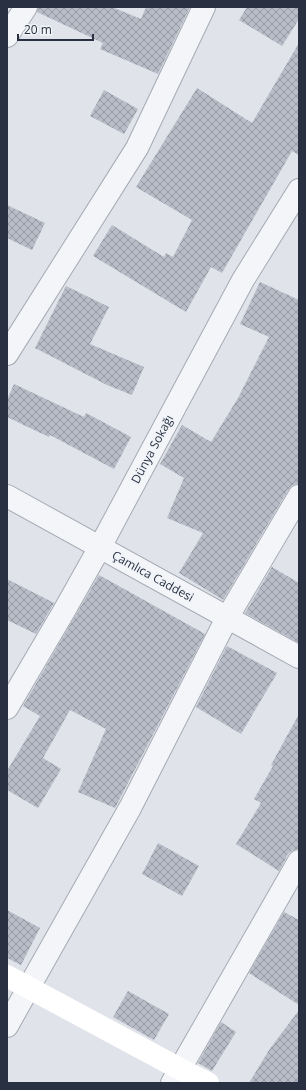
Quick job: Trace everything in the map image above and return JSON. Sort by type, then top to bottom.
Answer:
[{"type":"street","points":[[7,36],[26,7]]},
{"type":"street","points":[[7,354],[136,148],[204,7]]},
{"type":"street","name":"Dünya Sokağı","points":[[7,708],[100,547],[243,280],[299,190]]},
{"type":"street","name":"Çamlıca Caddesi","points":[[7,496],[299,657]]},
{"type":"street","points":[[7,1026],[130,808],[227,618],[299,496]]},
{"type":"street","points":[[176,1076],[299,861]]},
{"type":"street","points":[[7,976],[176,1076],[208,1083]]},
{"type":"building","points":[[38,7],[112,7],[141,19],[146,7],[190,7],[158,74],[100,49],[103,43],[37,12]]},
{"type":"building","points":[[247,7],[299,7],[299,19],[282,46],[239,20]]},
{"type":"building","points":[[299,43],[299,155],[292,151],[222,273],[211,267],[186,312],[93,256],[112,225],[164,257],[166,253],[173,257],[192,220],[136,187],[197,88],[252,123]]},
{"type":"building","points":[[104,90],[138,109],[124,134],[90,116]]},
{"type":"building","points":[[7,205],[45,223],[32,250],[7,238]]},
{"type":"building","points":[[260,282],[299,300],[299,484],[293,485],[288,490],[223,600],[179,573],[203,533],[167,518],[184,478],[160,464],[182,425],[211,442],[238,398],[269,337],[240,324]]},
{"type":"building","points":[[66,286],[109,307],[90,344],[144,367],[132,395],[107,385],[35,348]]},
{"type":"building","points":[[14,384],[84,417],[86,413],[131,437],[114,469],[50,435],[49,437],[7,417],[7,400]]},
{"type":"building","points":[[272,567],[299,583],[299,643],[245,613]]},
{"type":"building","points":[[99,575],[205,634],[115,808],[78,792],[106,729],[70,710],[43,758],[61,769],[38,808],[7,790],[7,771],[40,716],[23,706]]},
{"type":"building","points":[[7,579],[54,603],[36,634],[7,620]]},
{"type":"building","points":[[227,646],[277,673],[241,734],[196,707]]},
{"type":"building","points":[[299,714],[299,849],[293,850],[288,854],[279,871],[236,844],[261,803],[254,799],[273,766],[271,765]]},
{"type":"building","points":[[158,843],[199,866],[182,896],[142,874]]},
{"type":"building","points":[[7,910],[40,928],[21,965],[7,958]]},
{"type":"building","points":[[284,912],[299,920],[299,1005],[249,973]]},
{"type":"building","points":[[128,991],[169,1014],[154,1040],[113,1017]]},
{"type":"building","points":[[299,1010],[299,1083],[249,1083],[269,1050]]},
{"type":"building","points":[[221,1022],[236,1032],[212,1071],[198,1063]]}]
